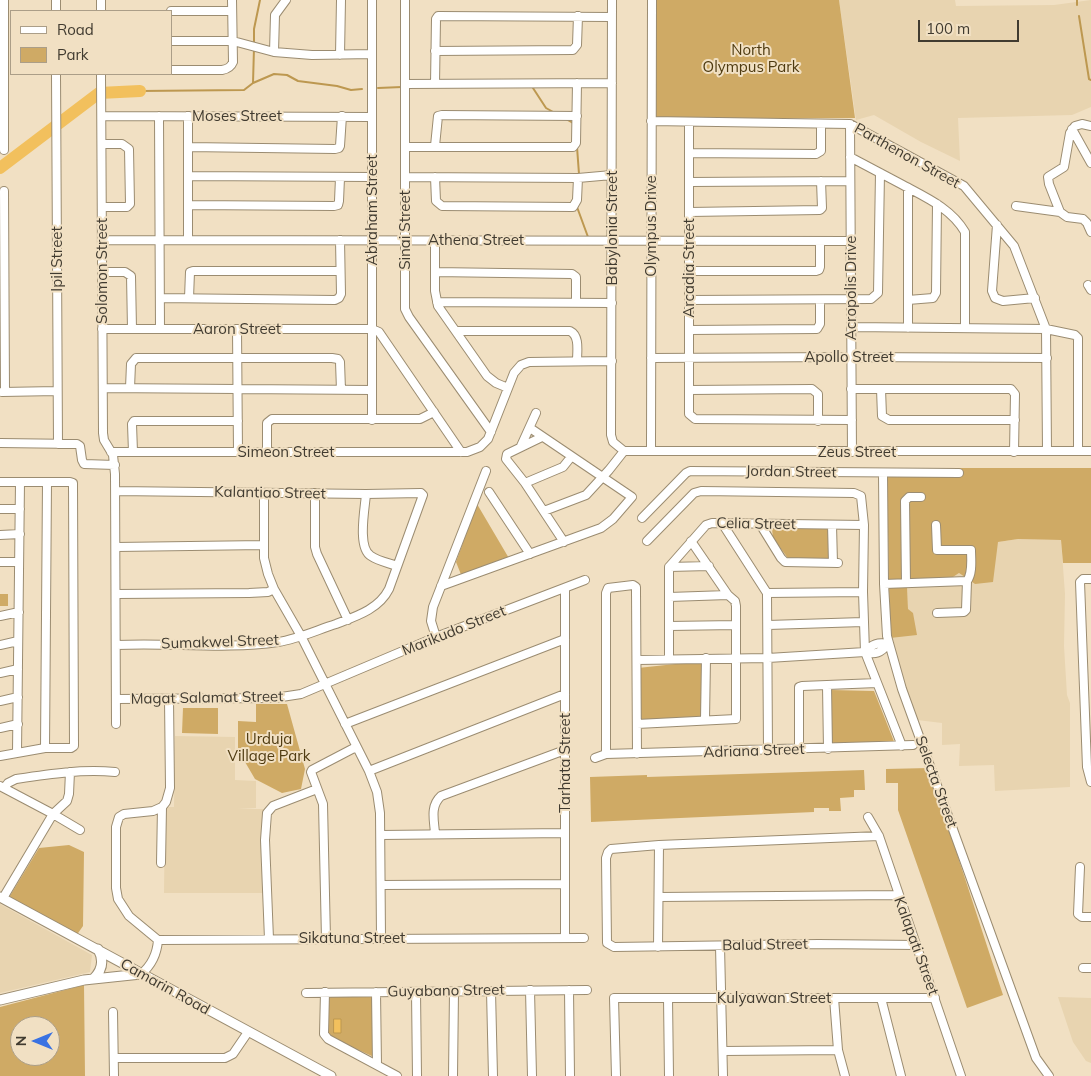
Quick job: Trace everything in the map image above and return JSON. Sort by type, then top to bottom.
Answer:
[{"type":"main road","name":"Camarin Road","points":[[2,897],[331,1076]]},
{"type":"main road","points":[[97,949],[102,963],[97,978]]},
{"type":"main road","points":[[97,978],[107,966],[106,954]]},
{"type":"main road","points":[[0,1000],[97,978],[141,974]]},
{"type":"street","points":[[4,0],[4,150]]},
{"type":"street","points":[[172,70],[222,70],[229,68],[232,62],[233,41],[232,0]]},
{"type":"street","points":[[274,52],[275,16],[286,0]]},
{"type":"street","points":[[340,0],[340,55]]},
{"type":"street","name":"Abraham Street","points":[[372,0],[372,420]]},
{"type":"street","name":"Sinai Street","points":[[405,0],[405,308],[406,313],[491,432]]},
{"type":"street","name":"Babylonia Street","points":[[612,0],[612,438],[616,445],[624,451]]},
{"type":"street","name":"Olympus Drive","points":[[651,451],[652,0]]},
{"type":"street","points":[[172,11],[232,11]]},
{"type":"street","points":[[435,84],[436,20],[438,16],[612,17]]},
{"type":"street","points":[[435,51],[574,50],[577,45],[578,16]]},
{"type":"street","points":[[172,41],[233,41],[274,52],[340,55],[372,54]]},
{"type":"street","name":"Ipil Street","points":[[56,75],[58,444]]},
{"type":"street","name":"Solomon Street","points":[[101,75],[103,436],[115,465],[116,724]]},
{"type":"street","points":[[405,147],[573,147],[576,143],[577,83]]},
{"type":"street","points":[[405,84],[612,83]]},
{"type":"street","points":[[435,146],[437,120],[438,116],[442,115],[577,116]]},
{"type":"street","name":"Moses Street","points":[[102,116],[372,116]]},
{"type":"street","points":[[159,116],[160,329]]},
{"type":"street","points":[[188,116],[188,240]]},
{"type":"street","points":[[188,147],[335,149],[340,146],[342,116]]},
{"type":"street","name":"Parthenon Street","points":[[652,121],[850,124],[964,186],[1014,246],[1046,329],[1047,451]]},
{"type":"street","name":"Arcadia Street","points":[[690,122],[689,414],[695,419],[818,421]]},
{"type":"street","points":[[689,153],[816,154],[821,151],[822,124]]},
{"type":"street","name":"Acropolis Drive","points":[[850,124],[852,452]]},
{"type":"street","points":[[1060,212],[1048,180],[1050,175],[1064,167],[1072,129],[1078,125],[1091,126]]},
{"type":"street","points":[[1072,129],[1091,163]]},
{"type":"street","points":[[102,144],[122,144],[129,149],[130,204],[127,207],[102,207]]},
{"type":"street","points":[[850,157],[937,204],[953,216],[965,232],[965,328]]},
{"type":"street","points":[[689,300],[872,299],[878,293],[880,173]]},
{"type":"street","points":[[405,177],[578,178],[612,175]]},
{"type":"street","points":[[188,176],[372,177]]},
{"type":"street","points":[[435,177],[436,201],[442,206],[573,207],[577,200],[578,178]]},
{"type":"street","points":[[188,204],[334,206],[338,205],[339,201],[340,178]]},
{"type":"street","points":[[689,212],[820,210],[822,208],[821,181]]},
{"type":"street","points":[[689,182],[850,181]]},
{"type":"street","points":[[908,188],[908,328]]},
{"type":"street","points":[[4,191],[3,392],[58,391]]},
{"type":"street","points":[[908,300],[933,298],[936,293],[937,204]]},
{"type":"street","points":[[1016,206],[1060,212],[1067,217],[1083,219],[1091,232]]},
{"type":"street","points":[[996,225],[992,291],[995,298],[1003,301],[1035,298]]},
{"type":"street","name":"Athena Street","points":[[102,240],[851,241]]},
{"type":"street","points":[[160,298],[335,300],[341,294],[340,240]]},
{"type":"street","points":[[435,240],[436,302],[487,376],[508,388]]},
{"type":"street","points":[[689,271],[816,271],[819,270],[820,266],[820,241]]},
{"type":"street","points":[[189,298],[188,276],[193,271],[340,270]]},
{"type":"street","points":[[102,272],[125,272],[131,276],[132,329]]},
{"type":"street","points":[[435,272],[572,274],[576,277],[576,303]]},
{"type":"street","points":[[689,330],[816,329],[820,324],[820,300]]},
{"type":"street","points":[[436,302],[612,303]]},
{"type":"street","points":[[851,327],[1046,329],[1075,335],[1078,338],[1078,451]]},
{"type":"street","name":"Aaron Street","points":[[102,329],[372,329]]},
{"type":"street","points":[[237,329],[238,452]]},
{"type":"street","points":[[372,329],[379,332],[461,452]]},
{"type":"street","points":[[456,331],[570,331],[574,333],[576,339],[577,362],[612,361]]},
{"type":"street","points":[[130,388],[131,364],[136,358],[336,358],[341,365],[341,390]]},
{"type":"street","name":"Apollo Street","points":[[651,358],[1047,358]]},
{"type":"street","name":"Simeon Street","points":[[111,452],[474,451],[480,448],[488,439],[517,369],[525,363],[577,362]]},
{"type":"street","points":[[103,388],[372,390]]},
{"type":"street","points":[[689,390],[812,389],[818,394],[818,421],[852,420]]},
{"type":"street","points":[[851,389],[1011,389],[1015,394],[1014,452]]},
{"type":"street","points":[[881,389],[882,416],[888,420],[1015,420]]},
{"type":"street","points":[[267,452],[267,424],[272,419],[420,419],[434,412]]},
{"type":"street","points":[[520,446],[536,413]]},
{"type":"street","points":[[133,452],[132,424],[134,421],[238,421]]},
{"type":"street","points":[[441,586],[564,542],[606,524],[632,498],[530,428]]},
{"type":"street","points":[[542,437],[520,446],[507,454],[506,459],[525,483],[564,542]]},
{"type":"street","points":[[0,444],[79,445],[84,464],[115,465]]},
{"type":"street","points":[[544,511],[586,495],[624,451]]},
{"type":"street","name":"Zeus Street","points":[[624,451],[1090,451]]},
{"type":"street","points":[[525,483],[562,467],[571,457]]},
{"type":"street","points":[[436,637],[431,615],[486,471]]},
{"type":"street","name":"Jordan Street","points":[[642,518],[690,471],[883,474],[959,473]]},
{"type":"street","name":"Selecta Street","points":[[883,474],[884,584],[888,644],[902,689],[1029,1041],[1036,1058],[1049,1076]]},
{"type":"street","points":[[0,482],[73,483],[74,746],[73,748],[45,748],[0,756]]},
{"type":"street","points":[[17,752],[20,482]]},
{"type":"street","points":[[45,748],[47,482]]},
{"type":"street","points":[[647,542],[694,493],[701,491],[854,493],[861,496],[864,525],[863,622],[865,652],[902,746]]},
{"type":"street","name":"Kalantiao Street","points":[[116,492],[421,493],[423,495]]},
{"type":"street","points":[[489,492],[530,554]]},
{"type":"street","points":[[264,493],[266,566],[274,589],[301,636],[377,792],[381,835],[381,938]]},
{"type":"street","points":[[316,493],[317,554],[348,620]]},
{"type":"street","points":[[366,494],[363,530],[365,547],[371,557],[397,566]]},
{"type":"street","name":"Sumakwel Street","points":[[116,645],[252,644],[278,642],[348,620],[382,601],[389,588],[423,495]]},
{"type":"street","points":[[906,583],[905,501],[909,497],[921,497]]},
{"type":"street","points":[[0,509],[20,509]]},
{"type":"street","name":"Celia Street","points":[[669,567],[706,525],[712,523],[864,525]]},
{"type":"street","points":[[722,523],[767,593],[768,751]]},
{"type":"street","points":[[760,524],[785,562],[835,563],[832,525]]},
{"type":"street","points":[[936,525],[937,550],[971,550],[971,575],[967,581],[966,608],[964,612],[937,612]]},
{"type":"street","points":[[0,535],[20,534]]},
{"type":"street","points":[[637,724],[736,719],[735,601],[728,595],[691,542]]},
{"type":"street","points":[[116,547],[264,545]]},
{"type":"street","points":[[0,562],[19,562]]},
{"type":"street","points":[[668,658],[669,567],[709,566]]},
{"type":"street","points":[[1091,579],[1081,580],[1088,701],[1087,767],[1091,782]]},
{"type":"street","name":"Marikudo Street","points":[[324,684],[436,637],[585,580]]},
{"type":"street","points":[[884,584],[967,581]]},
{"type":"street","points":[[606,754],[606,593],[608,588],[633,585],[636,587],[637,754]]},
{"type":"street","name":"Tarhata Street","points":[[564,588],[565,938]]},
{"type":"street","points":[[116,594],[249,593],[268,592],[274,589]]},
{"type":"street","points":[[767,593],[863,592]]},
{"type":"street","points":[[668,597],[728,595]]},
{"type":"street","points":[[0,616],[19,612]]},
{"type":"street","points":[[768,625],[863,622]]},
{"type":"street","points":[[668,626],[736,624]]},
{"type":"street","points":[[345,724],[564,639]]},
{"type":"street","points":[[0,645],[18,641]]},
{"type":"street","points":[[637,660],[668,658],[768,658],[865,652],[874,654],[883,650],[888,644]]},
{"type":"street","points":[[705,720],[706,658]]},
{"type":"street","points":[[0,674],[18,670]]},
{"type":"street","name":"Magat Salamat Street","points":[[116,699],[284,698],[308,692],[324,684]]},
{"type":"street","points":[[799,750],[799,687],[877,684]]},
{"type":"street","points":[[828,686],[828,749]]},
{"type":"street","points":[[368,771],[565,694]]},
{"type":"street","points":[[0,701],[18,697]]},
{"type":"street","points":[[141,974],[148,968],[154,958],[158,940],[129,916],[118,898],[116,888],[116,827],[119,817],[124,814],[153,811],[162,807],[166,802],[170,788],[169,699]]},
{"type":"street","points":[[0,728],[18,724]]},
{"type":"street","name":"Adriana Street","points":[[595,758],[606,754],[768,751],[913,745]]},
{"type":"street","points":[[326,938],[323,804],[311,775],[312,770],[356,747]]},
{"type":"street","points":[[435,833],[434,808],[435,801],[440,796],[565,750]]},
{"type":"street","points":[[80,830],[2,787],[16,779],[95,770],[115,772]]},
{"type":"street","points":[[2,897],[53,814],[67,801],[70,772]]},
{"type":"street","points":[[269,938],[265,840],[267,813],[273,806],[317,789]]},
{"type":"street","points":[[161,863],[162,807]]},
{"type":"street","name":"Kalapati Street","points":[[868,817],[879,836],[961,1076]]},
{"type":"street","points":[[381,835],[565,833]]},
{"type":"street","points":[[658,947],[659,845],[879,836]]},
{"type":"street","name":"Balud Street","points":[[659,845],[609,850],[606,858],[606,937],[607,943],[614,947],[818,944],[917,945]]},
{"type":"street","points":[[1080,867],[1078,914],[1091,917]]},
{"type":"street","points":[[381,885],[565,884]]},
{"type":"street","points":[[659,897],[898,895]]},
{"type":"street","name":"Sikatuna Street","points":[[158,940],[584,938]]},
{"type":"street","points":[[720,946],[723,1076]]},
{"type":"street","points":[[530,990],[532,1076]]},
{"type":"street","points":[[569,990],[570,1076]]},
{"type":"street","name":"Guyabano Street","points":[[306,992],[586,990]]},
{"type":"street","points":[[453,1076],[454,991]]},
{"type":"street","points":[[492,991],[493,1076]]},
{"type":"street","points":[[325,992],[324,1034],[326,1037],[397,1076]]},
{"type":"street","points":[[376,992],[377,1065]]},
{"type":"street","points":[[416,992],[417,1076]]},
{"type":"street","name":"Kulyawan Street","points":[[616,1076],[614,998],[935,998]]},
{"type":"street","points":[[668,998],[669,1076]]},
{"type":"street","points":[[834,998],[838,1050],[845,1076]]},
{"type":"street","points":[[881,998],[900,1076]]},
{"type":"street","points":[[113,1012],[114,1076]]},
{"type":"street","points":[[114,1058],[225,1058],[233,1054],[248,1032]]},
{"type":"street","points":[[723,1051],[838,1050]]},
{"type":"shaded area","points":[[839,0],[955,0],[956,6],[1054,5],[1091,0],[1091,107],[1072,115],[958,118],[960,161],[921,142],[874,115],[856,120]]},
{"type":"shaded area","points":[[1018,539],[1061,540],[1065,594],[1064,646],[1067,695],[1070,703],[1070,787],[995,791],[994,765],[959,766],[960,744],[942,745],[942,723],[917,720],[904,688],[890,638],[908,609],[907,586],[947,581],[959,573],[975,584],[998,542]]},
{"type":"shaded area","points":[[175,736],[235,737],[235,780],[256,781],[256,808],[238,809],[263,809],[263,893],[164,893],[165,807],[174,807]]},
{"type":"shaded area","points":[[0,904],[92,955],[90,972],[0,993]]},
{"type":"shaded area","points":[[1058,997],[1091,998],[1091,1063],[1086,1061],[1073,1042]]},
{"type":"shaded area","points":[[334,1019],[341,1019],[341,1033],[334,1033]]},
{"type":"green space","name":"North Olympus Park","points":[[656,0],[839,0],[855,118],[655,118]]},
{"type":"green space","points":[[884,468],[1091,468],[1091,563],[1063,563],[1061,540],[1018,539],[998,542],[993,582],[975,584],[959,573],[947,581],[907,586],[908,609],[913,613],[917,635],[890,638],[887,477],[884,475]]},
{"type":"green space","points":[[477,504],[510,560],[462,577],[456,562]]},
{"type":"green space","points":[[772,529],[828,529],[828,561],[790,561],[773,538]]},
{"type":"green space","points":[[0,594],[8,594],[8,606],[0,606]]},
{"type":"green space","points":[[703,661],[701,722],[636,726],[638,668]]},
{"type":"green space","points":[[831,690],[874,691],[895,744],[832,747]]},
{"type":"green space","name":"Urduja Village Park","points":[[256,704],[287,704],[305,769],[301,789],[282,793],[255,779],[238,750],[238,721],[256,722]]},
{"type":"green space","points":[[183,708],[218,708],[218,734],[182,733]]},
{"type":"green space","points":[[929,768],[1003,995],[967,1008],[898,810],[898,783],[886,783],[886,769]]},
{"type":"green space","points":[[864,770],[865,790],[854,790],[854,797],[840,798],[841,811],[829,811],[829,808],[814,808],[814,812],[591,822],[590,777]]},
{"type":"green space","points":[[69,845],[84,852],[83,926],[76,936],[8,899],[39,848]]},
{"type":"green space","points":[[84,985],[85,1076],[0,1076],[0,1007]]},
{"type":"green space","points":[[327,996],[373,996],[374,1057],[328,1036]]},
{"type":"waterway","points":[[254,43],[254,29],[260,0]]},
{"type":"waterway","points":[[1077,0],[1077,5]]},
{"type":"waterway","points":[[1079,16],[1089,79],[1091,80]]},
{"type":"waterway","points":[[253,83],[254,48]]},
{"type":"waterway","points":[[140,91],[244,90],[253,83],[274,74],[287,75],[298,81],[337,86],[351,90],[362,89]]},
{"type":"waterway","points":[[531,85],[546,108],[555,113]]},
{"type":"waterway","points":[[378,88],[402,87]]},
{"type":"waterway","points":[[0,168],[99,93],[140,91]]},
{"type":"waterway","points":[[566,119],[573,123],[573,125]]},
{"type":"waterway","points":[[577,147],[579,174]]},
{"type":"waterway","points":[[577,207],[588,237]]}]
